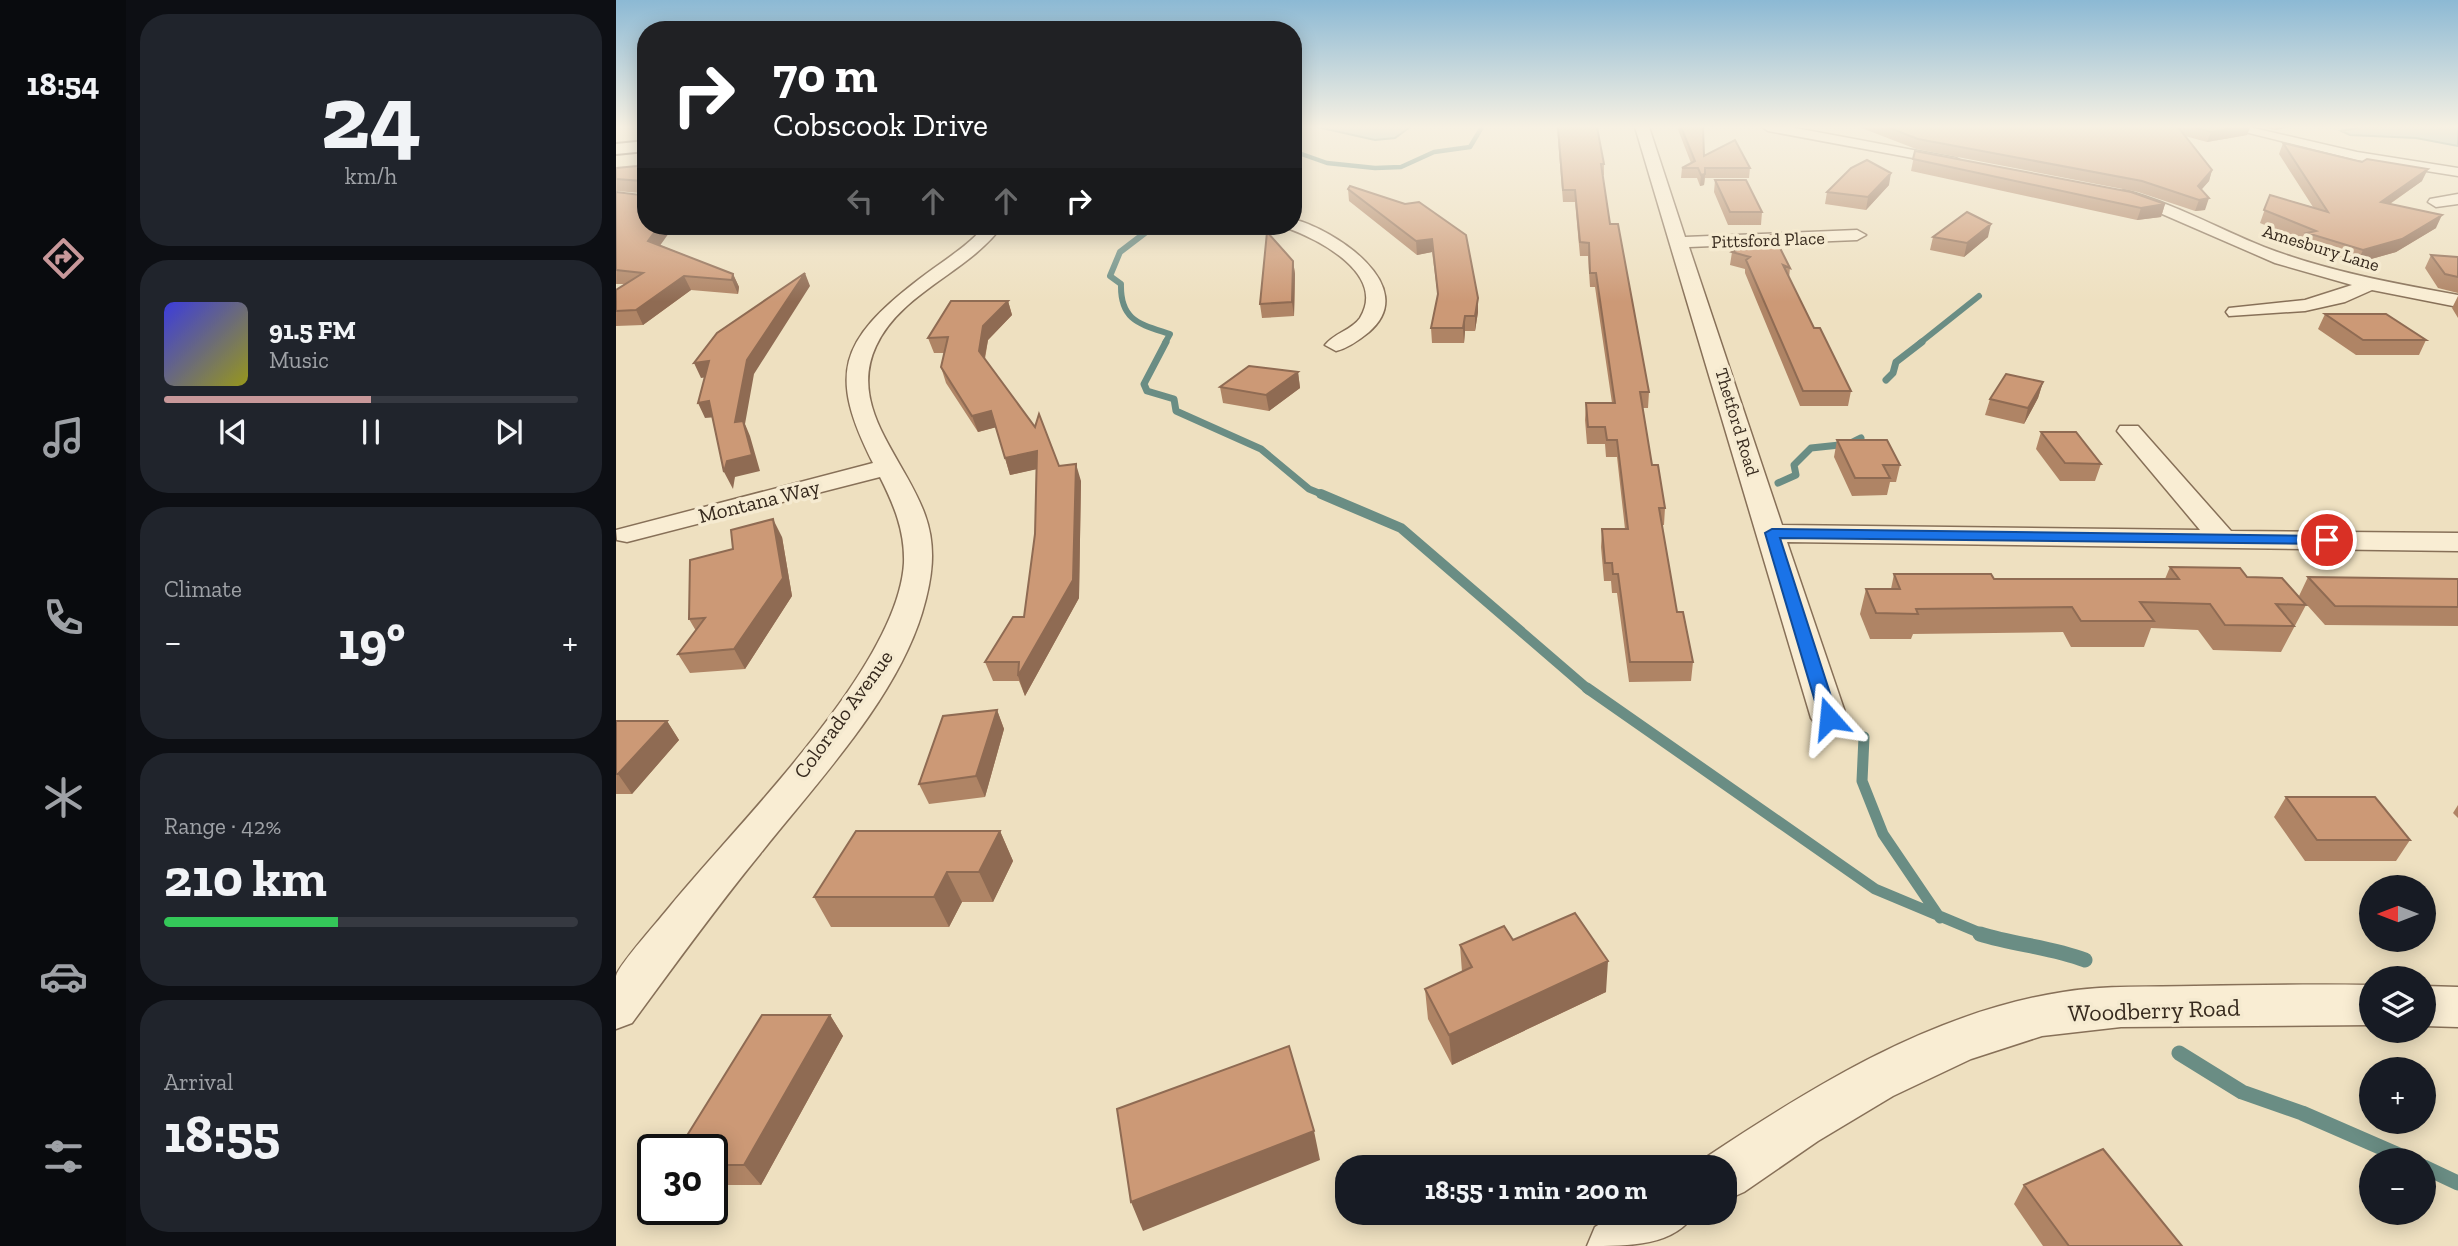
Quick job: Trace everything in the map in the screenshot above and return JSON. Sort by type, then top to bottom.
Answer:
[{"type":"street","name":"Thetford Road","points":[[1661,185],[1829,718]]},
{"type":"street","name":"Amesbury Lane","points":[[2112,192],[2175,212],[2287,261],[2370,284],[2458,301]]},
{"type":"street","points":[[2436,202],[2458,199]]},
{"type":"street","points":[[1302,228],[1327,238],[1348,252],[1371,284],[1373,302],[1369,320],[1336,345]]},
{"type":"street","name":"Colorado Avenue","points":[[616,1009],[814,759],[849,713],[894,644],[916,581],[918,556],[911,513],[859,405],[853,375],[860,352],[885,317],[983,235]]},
{"type":"street","name":"Pittsford Place","points":[[1680,242],[1857,235]]},
{"type":"street","points":[[2236,312],[2320,303],[2341,298],[2370,284]]},
{"type":"street","points":[[2129,431],[2222,538]]},
{"type":"street","name":"Montana Way","points":[[628,534],[890,467]]},
{"type":"street","points":[[1772,533],[2458,542]]},
{"type":"street","name":"Woodberry Road","points":[[1737,1166],[1807,1118],[1893,1069],[1981,1034],[2044,1016],[2113,1008],[2359,1005]]},
{"type":"street","points":[[2436,1006],[2458,1007]]},
{"type":"street","points":[[1614,1246],[1648,1225]]},
{"type":"building","points":[[1563,185],[1604,185],[1610,224],[1618,224],[1649,392],[1640,392],[1652,465],[1658,465],[1665,508],[1659,508],[1677,612],[1683,612],[1693,662],[1630,662],[1618,574],[1613,574],[1612,563],[1605,563],[1602,529],[1628,529],[1617,440],[1607,440],[1605,427],[1588,427],[1586,403],[1615,403],[1596,273],[1590,273],[1589,243],[1580,242],[1575,190],[1563,190]]},
{"type":"building","points":[[1717,185],[1749,185],[1762,212],[1730,212]]},
{"type":"building","points":[[1834,185],[1879,185],[1868,197],[1827,192]]},
{"type":"building","points":[[2035,185],[2095,185],[2131,192],[2165,204],[2141,208]]},
{"type":"building","points":[[2154,185],[2199,185],[2209,198],[2199,200]]},
{"type":"building","points":[[2310,185],[2405,185],[2381,202],[2442,215],[2402,239],[2363,250],[2307,233],[2316,231],[2264,210],[2270,195],[2328,212]]},
{"type":"building","points":[[1350,186],[1405,204],[1419,202],[1466,235],[1478,298],[1475,316],[1465,316],[1463,328],[1431,328],[1438,294],[1432,239],[1416,241],[1348,189]]},
{"type":"building","points":[[616,192],[637,195],[637,235],[652,235],[648,241],[733,274],[732,280],[684,276],[636,310],[616,311],[616,290],[643,273],[616,270]]},
{"type":"building","points":[[1967,212],[1991,224],[1967,243],[1933,237]]},
{"type":"building","points":[[1773,234],[1790,268],[1783,265],[1814,328],[1820,328],[1851,391],[1803,391],[1746,260],[1750,257],[1732,252]]},
{"type":"building","points":[[1267,235],[1270,235],[1293,261],[1292,302],[1260,304]]},
{"type":"building","points":[[2431,255],[2458,257],[2458,277],[2445,274]]},
{"type":"building","points":[[805,273],[747,360],[735,422],[743,421],[752,455],[727,461],[724,472],[709,401],[698,403],[709,361],[694,363],[717,333]]},
{"type":"building","points":[[951,301],[1008,301],[983,326],[979,351],[1035,427],[1039,414],[1059,466],[1076,464],[1073,580],[1018,676],[1019,662],[985,662],[1013,617],[1024,617],[1035,534],[1037,451],[1005,458],[991,411],[972,416],[941,367],[948,337],[928,338]]},
{"type":"building","points":[[2325,314],[2386,314],[2426,340],[2363,340]]},
{"type":"building","points":[[1249,366],[1298,372],[1266,395],[1220,387]]},
{"type":"building","points":[[2006,374],[2043,382],[2028,408],[1990,399]]},
{"type":"building","points":[[2041,432],[2076,432],[2101,464],[2065,463]]},
{"type":"building","points":[[1837,440],[1887,440],[1900,465],[1883,465],[1890,478],[1855,478]]},
{"type":"building","points":[[773,519],[783,578],[734,649],[678,654],[705,618],[689,619],[690,560],[733,549],[731,530]]},
{"type":"building","points":[[2170,567],[2240,568],[2247,577],[2282,578],[2306,605],[2276,604],[2294,626],[2225,625],[2210,604],[2140,602],[2154,621],[2081,621],[2072,607],[1916,609],[1918,614],[1876,613],[1866,589],[1900,589],[1894,574],[1991,574],[1994,579],[2179,579]]},
{"type":"building","points":[[2308,577],[2458,579],[2458,607],[2335,606]]},
{"type":"building","points":[[997,710],[976,776],[919,784],[943,716]]},
{"type":"building","points":[[616,721],[667,721],[618,774],[616,774]]},
{"type":"building","points":[[2286,797],[2375,797],[2410,840],[2317,840]]},
{"type":"building","points":[[856,831],[1000,831],[979,872],[947,872],[934,897],[814,897]]},
{"type":"building","points":[[1575,913],[1608,961],[1449,1035],[1425,989],[1472,967],[1460,945],[1504,926],[1513,940]]},
{"type":"building","points":[[762,1015],[830,1015],[744,1165],[728,1165],[728,1134],[688,1134]]},
{"type":"building","points":[[1289,1046],[1314,1131],[1131,1202],[1117,1109]]},
{"type":"building","points":[[2103,1149],[2182,1246],[2069,1246],[2024,1185]]},
{"type":"waterway","points":[[1142,235],[1120,252],[1110,276],[1121,284],[1124,306],[1134,319],[1170,334],[1165,343]]},
{"type":"waterway","points":[[1920,343],[1979,296]]},
{"type":"waterway","points":[[1166,342],[1144,384],[1147,391],[1174,399],[1176,411],[1261,449],[1309,489],[1326,496]]},
{"type":"waterway","points":[[1886,380],[1893,373],[1896,362],[1922,342]]},
{"type":"waterway","points":[[1778,483],[1796,475],[1794,465],[1811,448],[1849,444],[1861,438]]},
{"type":"waterway","points":[[1321,494],[1401,528],[1589,690]]},
{"type":"waterway","points":[[1587,688],[1875,889],[1938,915]]},
{"type":"waterway","points":[[1864,737],[1862,781],[1883,834],[1938,915]]},
{"type":"waterway","points":[[1938,915],[1985,935]]},
{"type":"waterway","points":[[1980,934],[2085,960]]},
{"type":"waterway","points":[[2179,1053],[2242,1092],[2302,1113],[2382,1148]]},
{"type":"waterway","points":[[2436,1173],[2458,1183]]},
{"type":"route","points":[[1829,718],[1772,533],[2327,540]]}]
